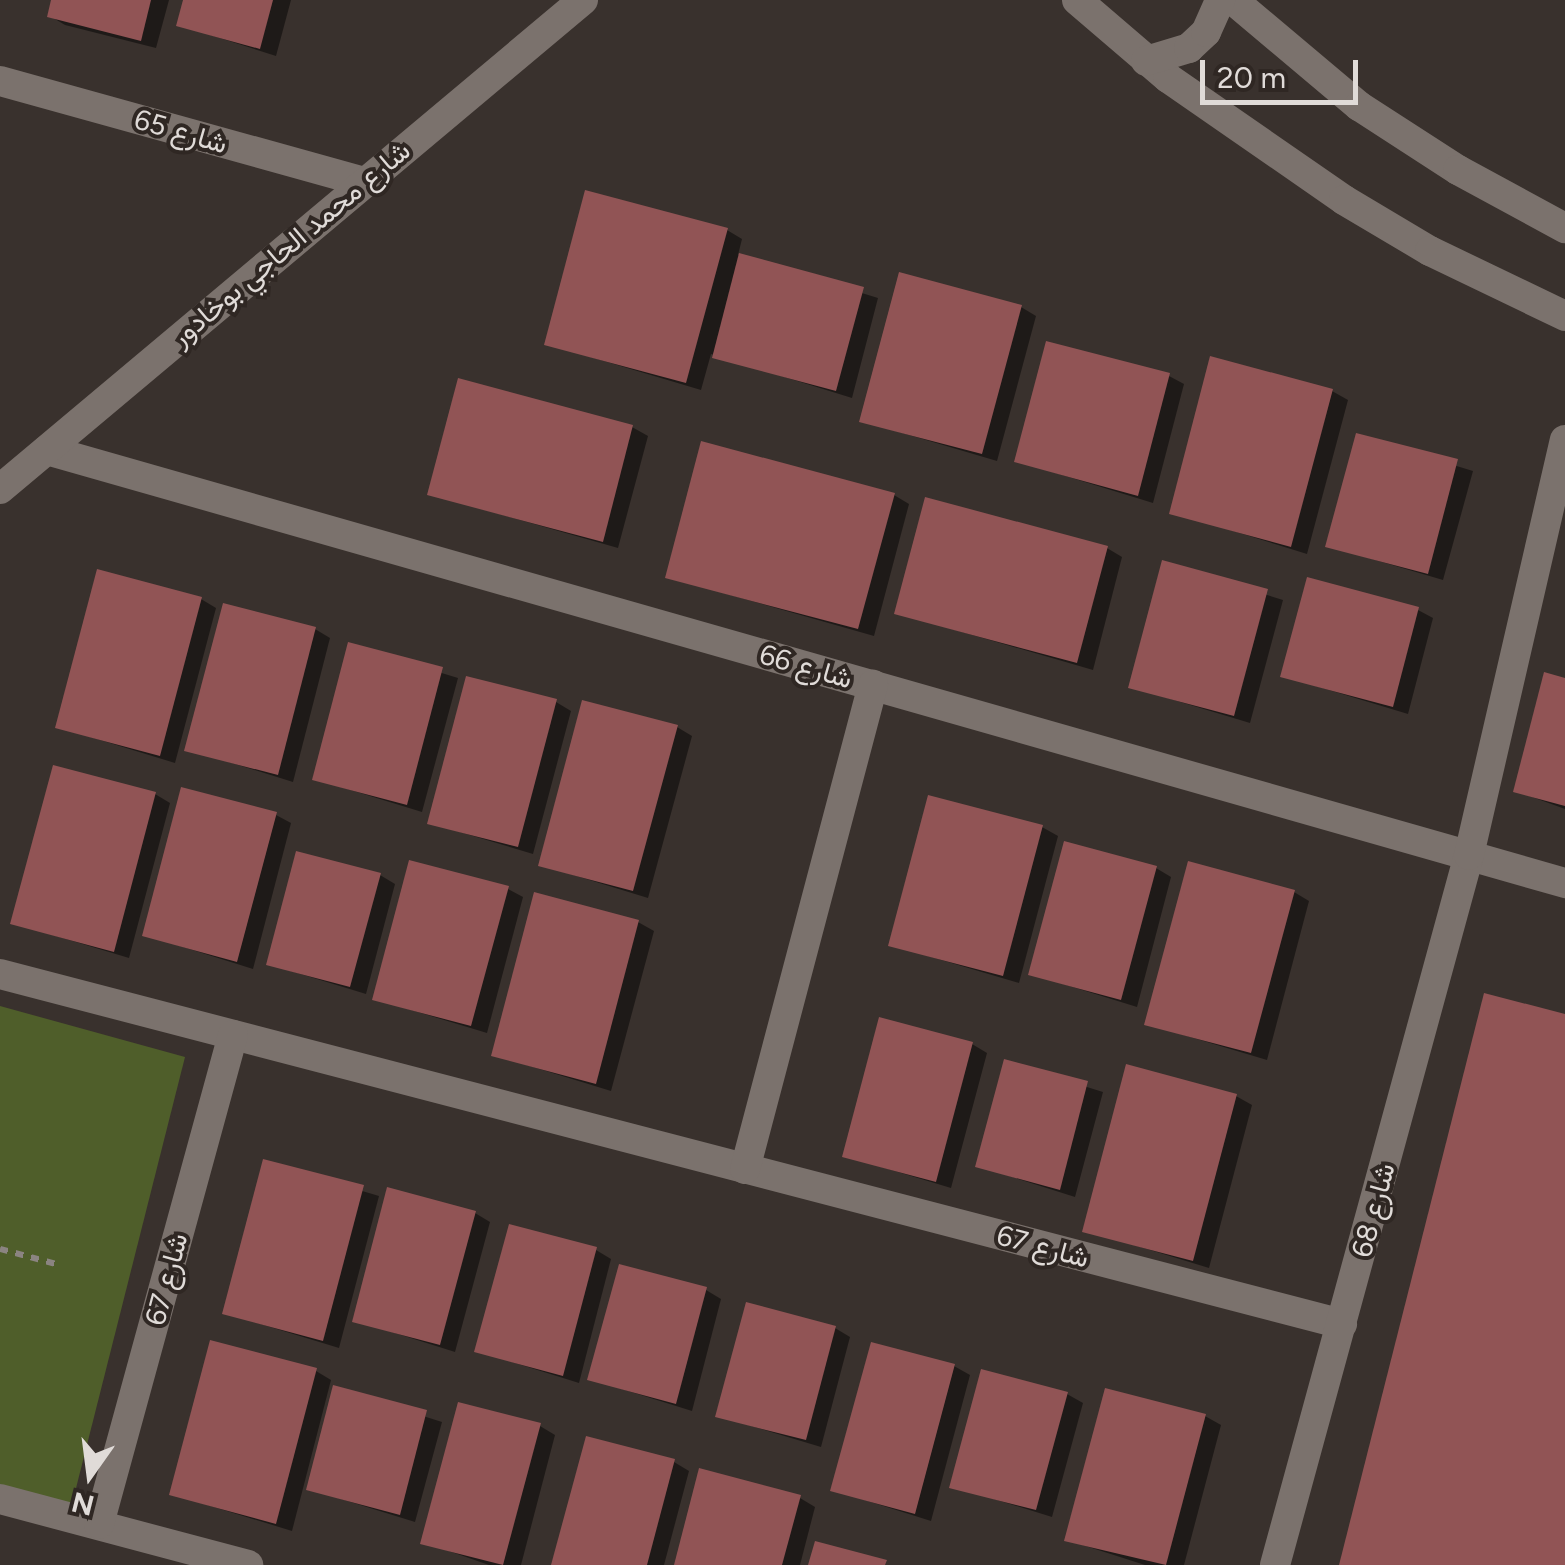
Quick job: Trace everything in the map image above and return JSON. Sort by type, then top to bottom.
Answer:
[{"type":"street","name":"شارع محمد الحاجي بوخادور","points":[[0,490],[361,182],[583,0]]},
{"type":"street","points":[[1077,0],[1146,61],[1344,200],[1462,268],[1565,316]]},
{"type":"street","points":[[1146,61],[1189,48],[1206,32],[1220,0]]},
{"type":"street","points":[[1233,0],[1359,106],[1458,170],[1565,228]]},
{"type":"street","name":"شارع 65","points":[[0,81],[361,182]]},
{"type":"street","name":"شارع 68","points":[[1276,1565],[1470,855],[1565,440]]},
{"type":"street","name":"شارع 66","points":[[47,450],[1565,882]]},
{"type":"street","points":[[745,1169],[873,685]]},
{"type":"street","name":"شارع 67","points":[[0,974],[1342,1324]]},
{"type":"street","name":"شارع 67","points":[[99,1524],[233,1035]]},
{"type":"street","points":[[0,1499],[248,1565]]},
{"type":"path","points":[[0,1249],[56,1264]]},
{"type":"green space","points":[[0,1006],[185,1057],[72,1504],[0,1486]]},
{"type":"building","points":[[51,0],[151,0],[141,41],[47,17]]},
{"type":"building","points":[[183,0],[273,0],[260,49],[176,26]]},
{"type":"building","points":[[585,190],[728,228],[686,383],[544,345]]},
{"type":"building","points":[[739,253],[864,287],[836,391],[712,358]]},
{"type":"building","points":[[899,272],[1022,305],[982,454],[859,422]]},
{"type":"building","points":[[1046,341],[1170,373],[1138,496],[1014,462]]},
{"type":"building","points":[[1210,356],[1333,389],[1291,547],[1169,514]]},
{"type":"building","points":[[458,378],[633,425],[603,542],[427,495]]},
{"type":"building","points":[[1356,433],[1458,459],[1428,574],[1325,547]]},
{"type":"building","points":[[701,441],[895,493],[858,629],[665,578]]},
{"type":"building","points":[[925,497],[1108,546],[1077,663],[894,614]]},
{"type":"building","points":[[1162,560],[1268,589],[1234,716],[1128,688]]},
{"type":"building","points":[[97,569],[202,597],[160,756],[55,728]]},
{"type":"building","points":[[1307,577],[1419,607],[1393,707],[1280,677]]},
{"type":"building","points":[[223,603],[316,627],[278,775],[184,751]]},
{"type":"building","points":[[348,642],[443,667],[407,805],[312,780]]},
{"type":"building","points":[[1544,672],[1565,678],[1565,806],[1513,792]]},
{"type":"building","points":[[466,676],[557,699],[518,847],[427,824]]},
{"type":"building","points":[[582,700],[678,725],[633,891],[538,866]]},
{"type":"building","points":[[53,765],[156,792],[114,952],[10,924]]},
{"type":"building","points":[[181,787],[277,812],[237,962],[142,936]]},
{"type":"building","points":[[928,795],[1043,825],[1003,976],[888,946]]},
{"type":"building","points":[[1064,841],[1157,866],[1121,1000],[1028,975]]},
{"type":"building","points":[[296,851],[381,873],[350,987],[266,965]]},
{"type":"building","points":[[409,860],[509,886],[471,1026],[372,1000]]},
{"type":"building","points":[[1188,861],[1295,890],[1251,1053],[1144,1025]]},
{"type":"building","points":[[534,892],[639,920],[596,1084],[491,1056]]},
{"type":"building","points":[[1484,993],[1565,1014],[1565,1565],[1339,1565]]},
{"type":"building","points":[[879,1017],[973,1042],[936,1182],[842,1157]]},
{"type":"building","points":[[1004,1059],[1088,1081],[1060,1190],[975,1167]]},
{"type":"building","points":[[1126,1064],[1237,1094],[1193,1261],[1082,1232]]},
{"type":"building","points":[[263,1159],[364,1185],[323,1341],[222,1314]]},
{"type":"building","points":[[387,1187],[476,1211],[440,1345],[352,1322]]},
{"type":"building","points":[[509,1224],[597,1247],[563,1376],[474,1352]]},
{"type":"building","points":[[619,1264],[707,1287],[676,1404],[587,1380]]},
{"type":"building","points":[[746,1302],[836,1326],[806,1440],[715,1417]]},
{"type":"building","points":[[210,1340],[317,1368],[276,1524],[169,1495]]},
{"type":"building","points":[[871,1342],[955,1364],[915,1514],[830,1491]]},
{"type":"building","points":[[981,1369],[1068,1392],[1036,1510],[949,1488]]},
{"type":"building","points":[[333,1385],[427,1410],[400,1515],[306,1490]]},
{"type":"building","points":[[1105,1388],[1206,1414],[1166,1565],[1064,1541]]},
{"type":"building","points":[[458,1402],[541,1423],[503,1565],[420,1544]]},
{"type":"building","points":[[586,1436],[675,1459],[647,1565],[551,1565]]},
{"type":"building","points":[[699,1468],[801,1495],[782,1565],[674,1565]]},
{"type":"building","points":[[815,1541],[887,1560],[885,1565],[808,1565]]}]
